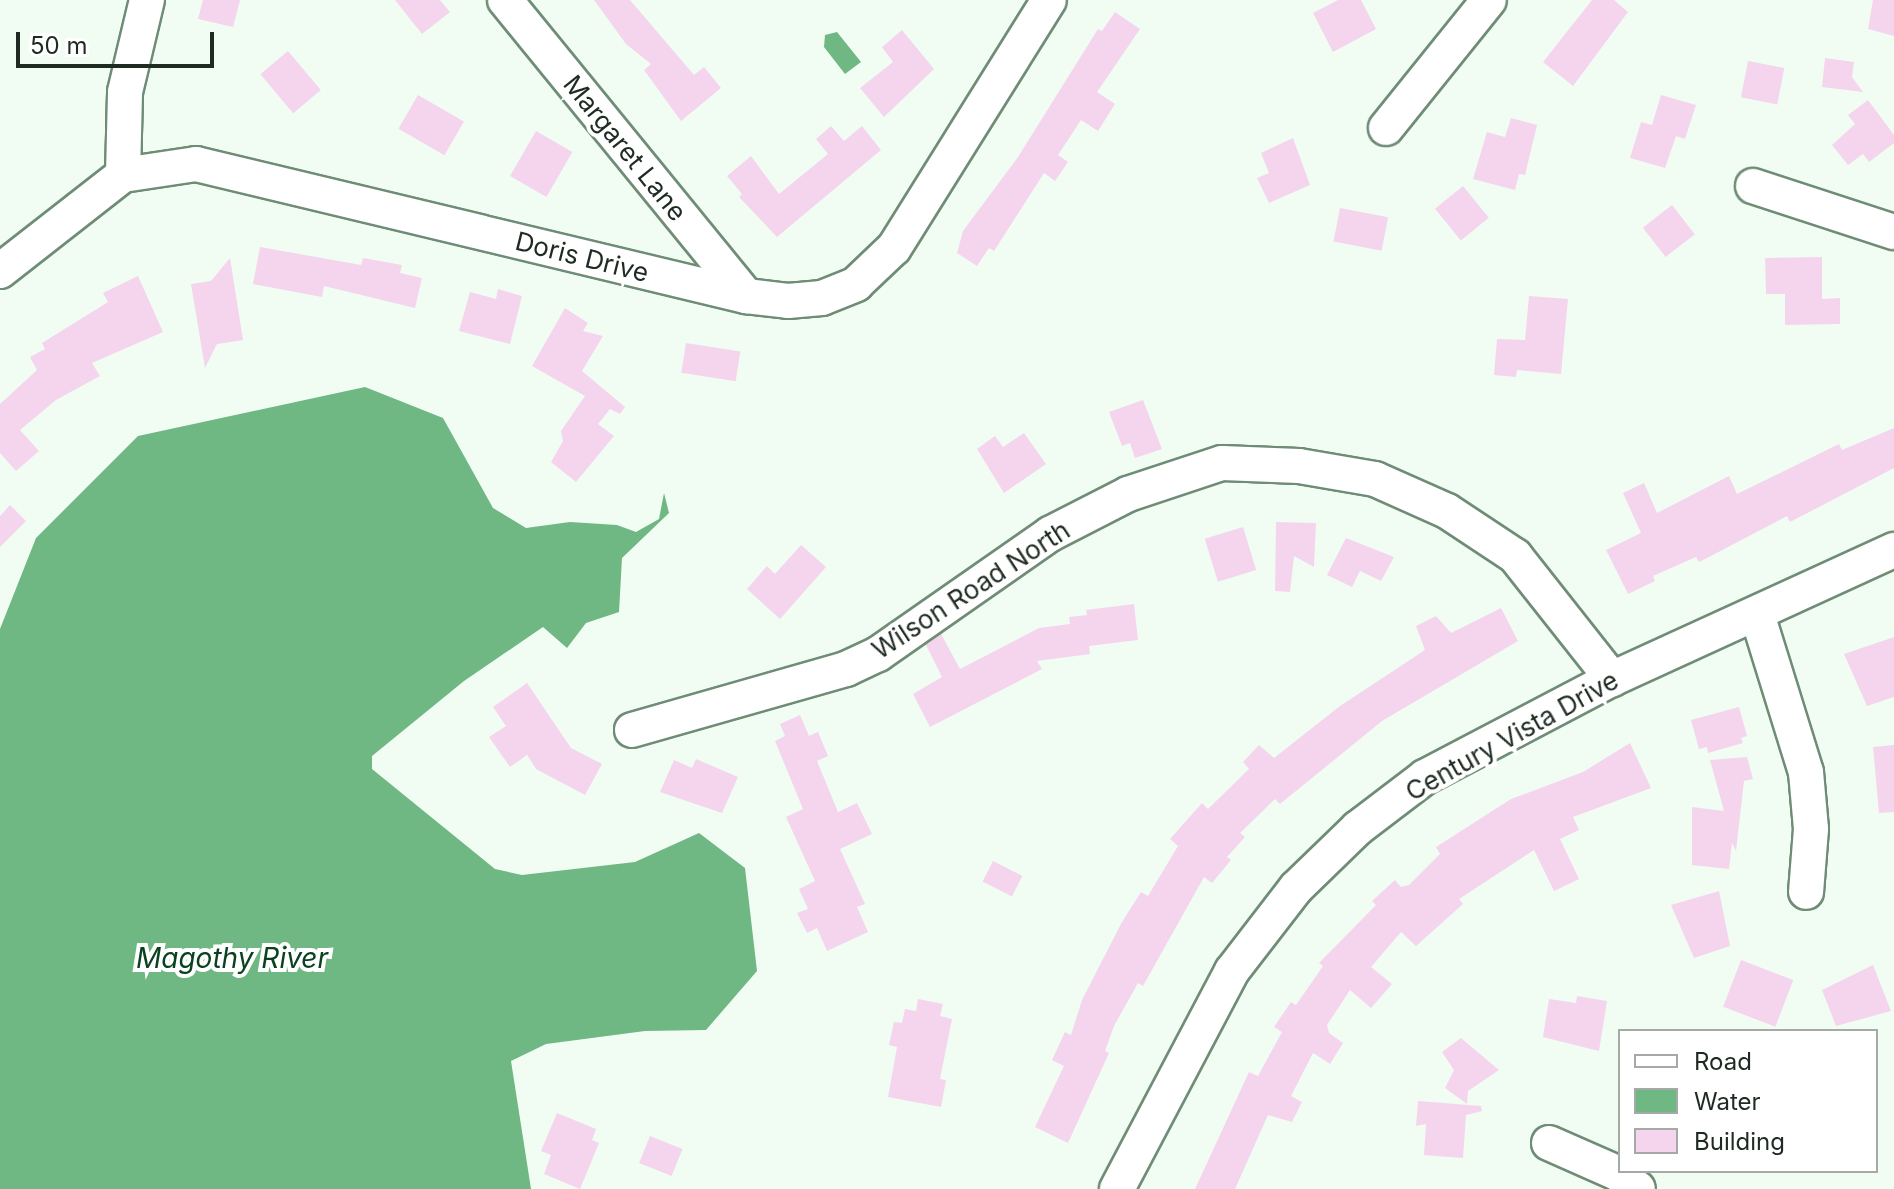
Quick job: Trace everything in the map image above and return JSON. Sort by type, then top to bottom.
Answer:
[{"type":"street","points":[[123,175],[125,92],[147,0]]},
{"type":"street","name":"Margaret Lane","points":[[505,0],[746,296]]},
{"type":"street","points":[[1386,128],[1489,0]]},
{"type":"street","name":"Doris Drive","points":[[0,271],[123,175],[196,164],[746,296],[788,301],[822,298],[856,284],[876,269],[894,248],[1041,4]]},
{"type":"street","points":[[1753,186],[1894,232]]},
{"type":"street","name":"Wilson Road North","points":[[632,730],[846,669],[878,654],[1050,534],[1128,494],[1222,463],[1299,466],[1375,479],[1447,511],[1515,556],[1612,679]]},
{"type":"street","name":"Century Vista Drive","points":[[1117,1189],[1232,971],[1296,888],[1358,828],[1425,777],[1612,679],[1894,550]]},
{"type":"street","points":[[1757,614],[1806,772],[1811,829],[1806,892]]},
{"type":"street","points":[[1549,1143],[1617,1173],[1638,1189]]},
{"type":"water","points":[[837,32],[861,62],[845,74],[824,47],[825,35]]},
{"type":"water","name":"Magothy River","points":[[365,387],[443,418],[493,508],[526,528],[570,522],[617,525],[636,532],[659,519],[664,493],[669,513],[622,558],[619,612],[586,623],[567,648],[543,627],[464,681],[372,756],[372,769],[495,869],[522,875],[635,862],[699,833],[745,868],[757,971],[706,1030],[645,1031],[546,1044],[511,1061],[531,1189],[0,1189],[0,629],[36,538],[138,436]]},
{"type":"building","points":[[203,0],[240,0],[233,27],[198,19]]},
{"type":"building","points":[[395,0],[440,0],[450,12],[422,34]]},
{"type":"building","points":[[594,0],[630,0],[694,75],[704,67],[721,88],[681,121],[644,70],[651,64],[626,44]]},
{"type":"building","points":[[1338,0],[1361,0],[1376,29],[1333,52],[1313,13]]},
{"type":"building","points":[[1592,0],[1614,0],[1628,12],[1573,86],[1543,62]]},
{"type":"building","points":[[1873,0],[1894,0],[1894,36],[1868,29]]},
{"type":"building","points":[[1115,12],[1140,29],[1097,92],[1115,104],[1098,131],[1081,120],[1058,155],[1068,162],[1055,181],[1044,173],[994,251],[989,248],[977,266],[957,253],[963,231],[1018,157],[1098,29],[1102,31]]},
{"type":"building","points":[[902,30],[934,69],[884,117],[860,88],[893,62],[882,47]]},
{"type":"building","points":[[288,51],[321,90],[293,113],[260,74]]},
{"type":"building","points":[[1825,58],[1854,62],[1852,77],[1863,92],[1822,87]]},
{"type":"building","points":[[1748,61],[1784,68],[1777,104],[1741,97]]},
{"type":"building","points":[[418,95],[464,122],[444,155],[398,129]]},
{"type":"building","points":[[1661,95],[1696,105],[1685,139],[1676,136],[1665,168],[1630,158],[1641,122],[1652,125]]},
{"type":"building","points":[[1868,100],[1894,135],[1894,143],[1869,162],[1863,154],[1848,165],[1832,145],[1855,124],[1848,115]]},
{"type":"building","points":[[1511,118],[1537,125],[1525,175],[1519,174],[1515,190],[1473,179],[1487,132],[1505,137]]},
{"type":"building","points":[[831,126],[844,141],[862,126],[881,150],[777,237],[739,197],[742,194],[727,176],[751,156],[779,194],[828,154],[816,139]]},
{"type":"building","points":[[536,131],[572,152],[546,197],[510,176]]},
{"type":"building","points":[[1293,138],[1310,185],[1269,203],[1257,178],[1269,173],[1261,153]]},
{"type":"building","points":[[1463,186],[1489,218],[1461,241],[1435,209]]},
{"type":"building","points":[[1672,205],[1695,234],[1666,257],[1643,228]]},
{"type":"building","points":[[1340,208],[1388,217],[1382,251],[1334,241]]},
{"type":"building","points":[[260,247],[361,265],[363,258],[402,265],[400,273],[422,278],[415,308],[324,286],[322,297],[253,284]]},
{"type":"building","points":[[1822,257],[1822,299],[1840,298],[1840,324],[1785,325],[1785,294],[1766,294],[1765,258]]},
{"type":"building","points":[[230,258],[243,340],[217,344],[205,368],[191,284],[211,281]]},
{"type":"building","points":[[138,276],[163,332],[92,363],[100,376],[56,400],[20,430],[39,451],[16,471],[0,453],[0,404],[37,370],[30,357],[45,349],[42,343],[108,302],[103,293]]},
{"type":"building","points":[[498,289],[522,296],[510,344],[459,331],[470,292],[496,299]]},
{"type":"building","points":[[1529,296],[1568,299],[1561,374],[1517,370],[1516,377],[1494,375],[1497,339],[1525,340]]},
{"type":"building","points":[[565,308],[588,323],[583,331],[603,336],[582,371],[625,407],[620,414],[610,409],[598,424],[614,436],[576,482],[551,462],[563,441],[561,431],[585,396],[532,366]]},
{"type":"building","points":[[686,343],[740,352],[736,381],[681,373]]},
{"type":"building","points":[[1143,400],[1162,449],[1135,458],[1130,443],[1122,446],[1109,412]]},
{"type":"building","points":[[1894,428],[1894,468],[1790,522],[1787,516],[1699,562],[1696,557],[1653,576],[1655,581],[1628,594],[1606,550],[1641,533],[1623,493],[1644,483],[1657,513],[1729,476],[1737,494],[1839,444],[1842,450]]},
{"type":"building","points":[[1024,433],[1046,464],[1004,493],[977,449],[995,436],[1003,447]]},
{"type":"building","points":[[10,505],[26,521],[0,547],[0,516]]},
{"type":"building","points":[[1276,522],[1316,523],[1314,567],[1294,556],[1290,592],[1275,591]]},
{"type":"building","points":[[1243,527],[1256,570],[1218,582],[1205,539]]},
{"type":"building","points":[[1346,538],[1394,557],[1381,581],[1360,571],[1352,587],[1327,575]]},
{"type":"building","points":[[801,545],[826,567],[780,619],[747,589],[767,566],[775,574]]},
{"type":"building","points":[[1134,604],[1138,640],[1089,646],[1090,654],[1037,661],[1042,669],[930,727],[913,694],[942,677],[926,645],[941,634],[960,669],[1039,628],[1070,624],[1069,617],[1087,615],[1086,610]]},
{"type":"building","points":[[1501,608],[1518,641],[1382,721],[1280,804],[1275,799],[1240,833],[1245,837],[1227,857],[1231,860],[1212,883],[1204,877],[1143,986],[1138,983],[1114,1026],[1105,1051],[1109,1053],[1068,1143],[1035,1127],[1064,1066],[1052,1060],[1065,1032],[1071,1035],[1082,1000],[1122,922],[1141,892],[1148,896],[1178,846],[1170,839],[1202,803],[1208,809],[1249,769],[1243,762],[1259,745],[1274,758],[1340,706],[1425,650],[1416,626],[1436,616],[1451,633]]},
{"type":"building","points":[[1894,637],[1894,697],[1867,706],[1844,654]]},
{"type":"building","points":[[527,683],[571,748],[602,764],[585,795],[536,769],[527,755],[510,767],[489,737],[506,726],[493,707]]},
{"type":"building","points":[[1739,707],[1747,736],[1741,738],[1743,743],[1708,753],[1707,747],[1699,749],[1691,720]]},
{"type":"building","points":[[800,715],[809,736],[818,732],[828,756],[817,761],[838,812],[857,803],[872,834],[840,849],[865,904],[857,907],[868,932],[827,951],[817,928],[807,933],[797,913],[808,909],[799,889],[815,881],[786,817],[803,809],[775,741],[785,736],[780,724]]},
{"type":"building","points":[[1630,743],[1651,788],[1573,817],[1579,830],[1560,839],[1579,879],[1554,891],[1534,850],[1459,899],[1463,904],[1416,946],[1401,932],[1371,967],[1392,984],[1371,1008],[1350,990],[1327,1025],[1329,1033],[1343,1043],[1330,1064],[1313,1053],[1291,1096],[1302,1102],[1292,1122],[1268,1115],[1235,1189],[1195,1189],[1249,1072],[1258,1076],[1282,1032],[1274,1027],[1291,1002],[1296,1005],[1323,966],[1319,963],[1376,905],[1372,901],[1395,880],[1401,887],[1409,885],[1440,854],[1436,847],[1511,799],[1583,772]]},
{"type":"building","points":[[1894,745],[1894,812],[1879,813],[1873,747]]},
{"type":"building","points":[[1747,757],[1753,779],[1744,781],[1736,851],[1732,843],[1729,869],[1692,865],[1692,807],[1724,811],[1710,760]]},
{"type":"building","points":[[696,759],[738,777],[722,813],[660,792],[674,760],[692,768]]},
{"type":"building","points":[[993,861],[1022,876],[1012,896],[983,881]]},
{"type":"building","points":[[1719,891],[1730,946],[1694,958],[1671,905]]},
{"type":"building","points":[[1741,960],[1793,980],[1775,1027],[1723,1007]]},
{"type":"building","points":[[1873,965],[1891,1011],[1836,1026],[1822,990]]},
{"type":"building","points":[[1577,996],[1607,1001],[1599,1051],[1543,1037],[1549,999],[1576,1003]]},
{"type":"building","points":[[918,999],[943,1004],[940,1016],[952,1019],[940,1079],[946,1080],[941,1107],[888,1097],[897,1047],[889,1045],[894,1022],[902,1023],[905,1009],[916,1011]]},
{"type":"building","points":[[1461,1038],[1499,1070],[1468,1091],[1467,1104],[1445,1088],[1454,1070],[1442,1052]]},
{"type":"building","points":[[1418,1101],[1481,1106],[1482,1111],[1466,1115],[1463,1158],[1424,1155],[1426,1124],[1416,1126]]},
{"type":"building","points":[[557,1113],[596,1129],[592,1140],[599,1143],[580,1189],[544,1174],[551,1155],[541,1151]]},
{"type":"building","points":[[650,1136],[682,1149],[672,1176],[639,1163]]}]
